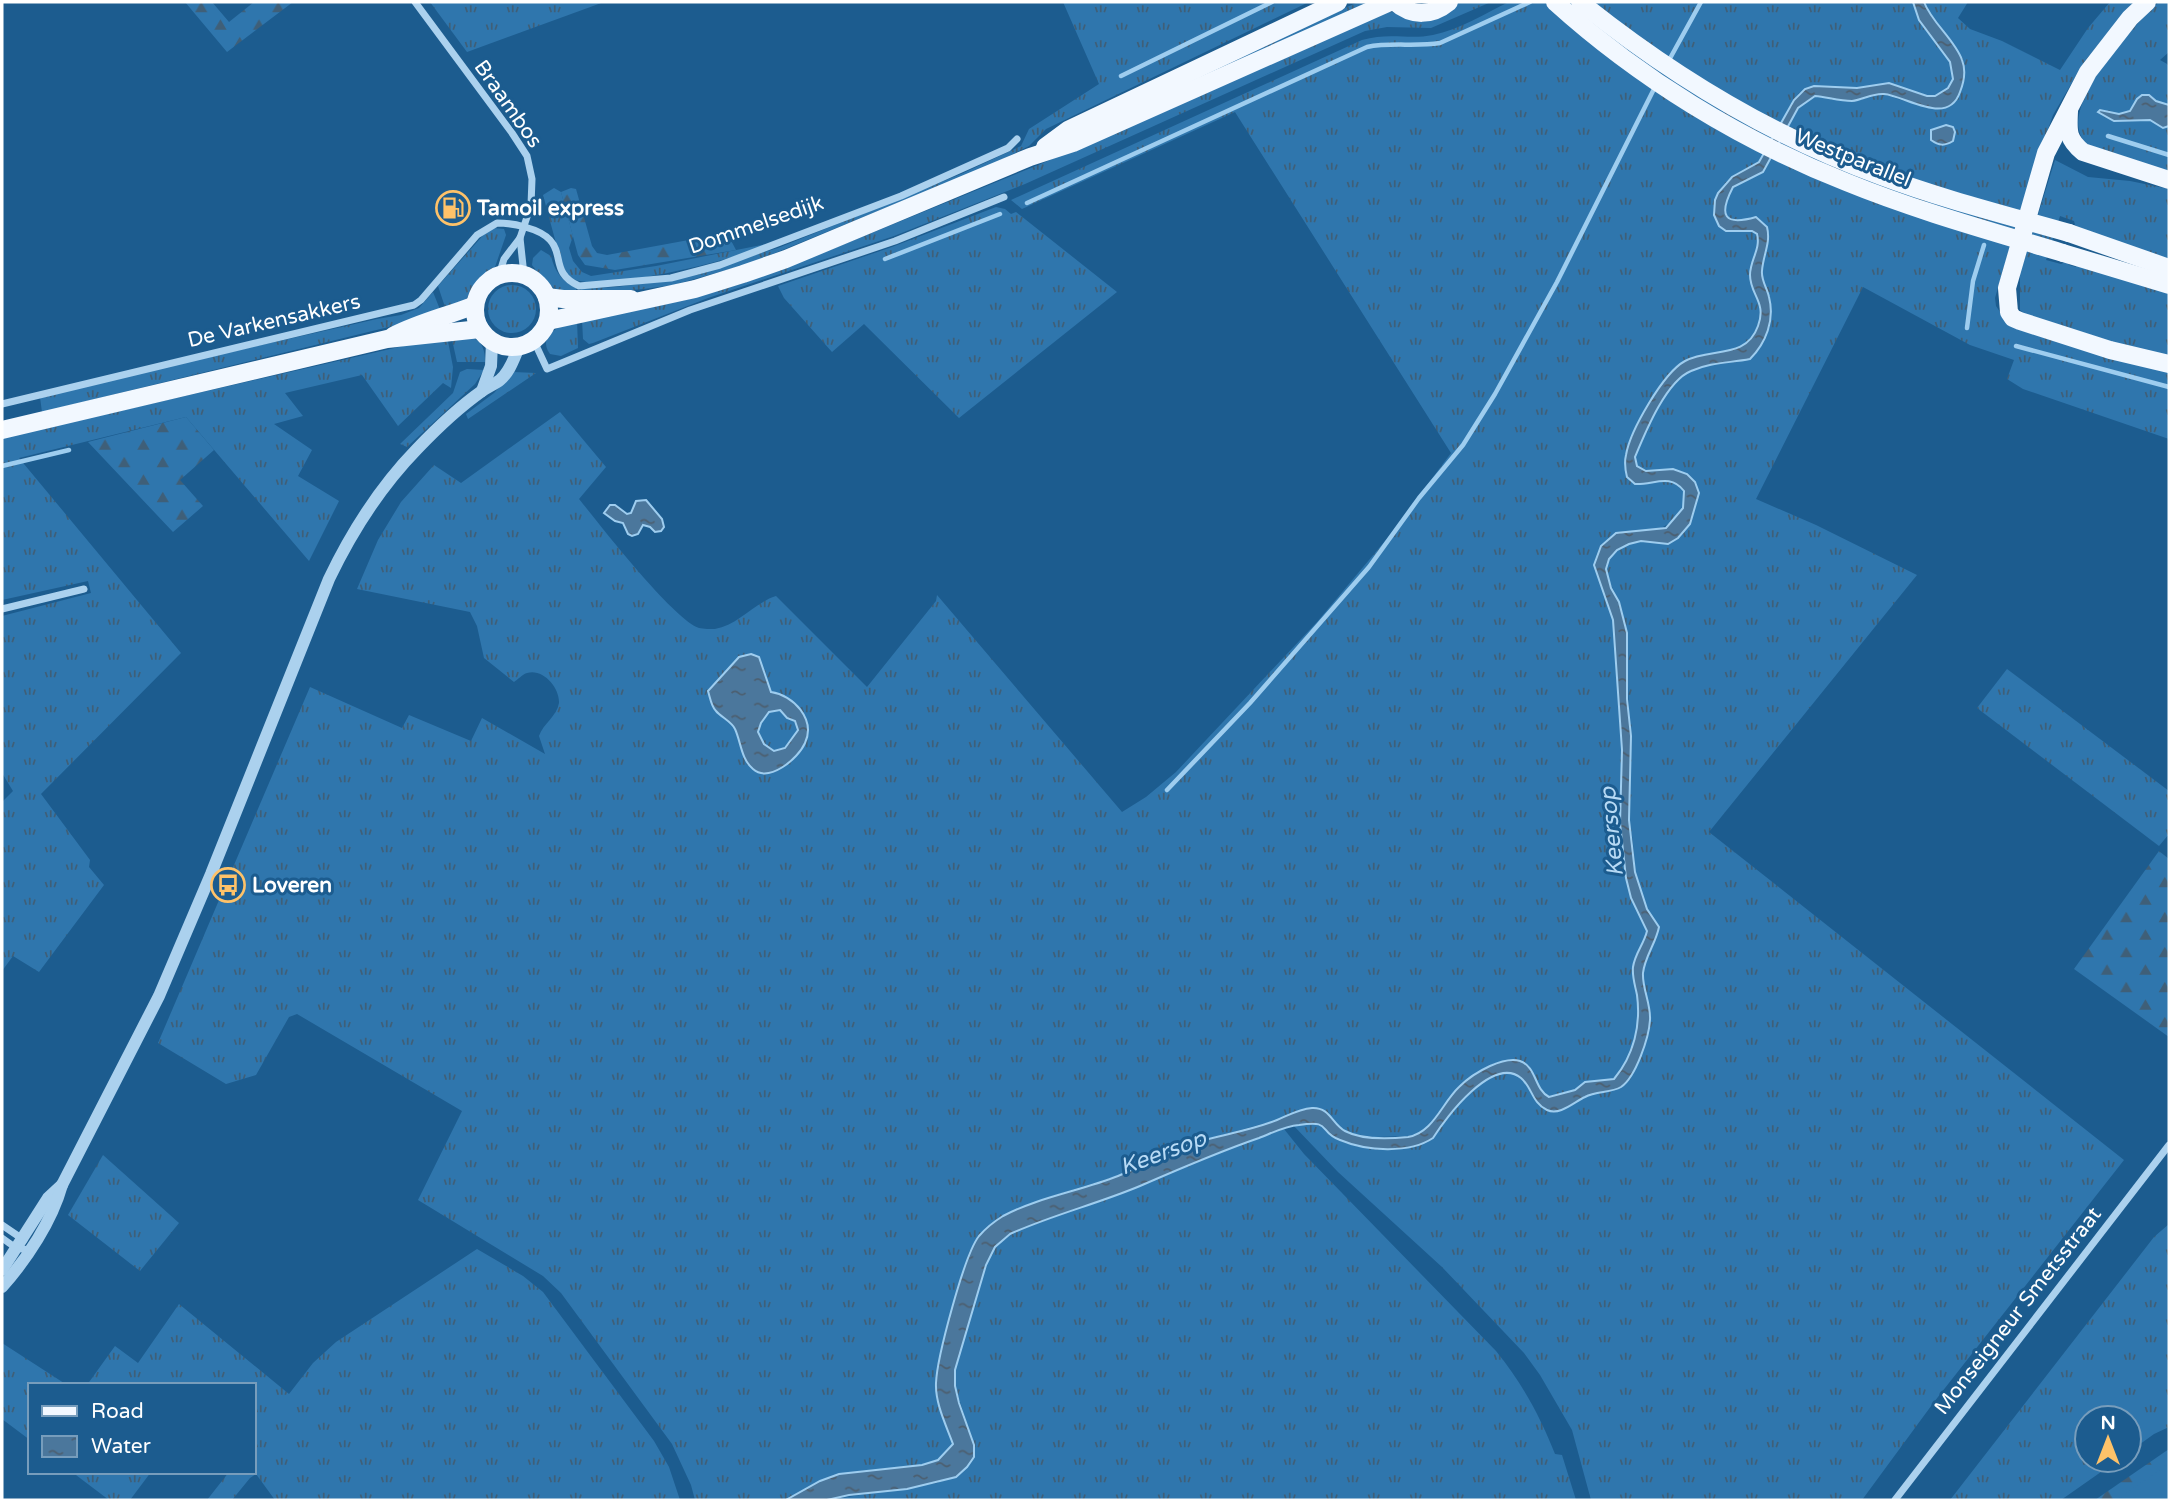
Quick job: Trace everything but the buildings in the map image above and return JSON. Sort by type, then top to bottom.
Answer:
[{"type":"main road","name":"Dommelsedijk","points":[[1030,157],[1068,131],[1335,2]]},
{"type":"main road","points":[[1393,2],[1406,10],[1419,13],[1431,12],[1449,2]]},
{"type":"main road","name":"Dommelsedijk","points":[[548,321],[695,289],[786,260],[1030,157],[1073,143],[1393,2]]},
{"type":"main road","name":"Westparallel","points":[[1555,2],[1594,36],[1653,79],[1698,108],[1770,148],[1879,195],[2169,285]]},
{"type":"main road","name":"Westparallel","points":[[1580,2],[1630,42],[1697,87],[1824,153],[1881,177],[2069,233],[2169,268]]},
{"type":"main road","points":[[2147,2],[2130,18],[2088,72],[2046,153],[2009,276],[2006,297],[2012,318],[2110,350],[2169,364]]},
{"type":"main road","points":[[2069,111],[2068,128],[2072,143],[2083,152],[2169,180]]},
{"type":"main road","points":[[2,430],[387,339],[486,336],[510,348],[526,344],[540,336],[548,321],[550,309],[547,297],[534,280],[510,273],[499,275],[483,287],[475,305],[475,313],[486,336]]},
{"type":"main road","name":"Dommelsedijk","points":[[547,297],[642,300]]},
{"type":"main road","points":[[387,339],[415,324],[475,305]]},
{"type":"street","name":"Braambos","points":[[415,2],[523,149],[529,164],[533,188],[531,205],[520,238],[505,259],[499,275]]},
{"type":"street","name":"Dommelsedijk","points":[[524,228],[542,233],[552,241],[562,273],[579,286],[671,278],[720,265],[901,196],[1008,148],[1017,139]]},
{"type":"street","points":[[2,1270],[57,1203],[62,1185],[159,996],[344,548],[383,488],[415,451],[449,418],[500,380],[526,344],[547,369],[690,310],[895,241],[1004,197]]},
{"type":"street","name":"De Varkensakkers","points":[[2,404],[414,305],[477,235],[489,226],[501,223],[524,228]]},
{"type":"street","name":"Braambos","points":[[520,238],[524,275]]},
{"type":"street","points":[[482,391],[491,366],[486,336]]},
{"type":"street","points":[[2,609],[84,589]]},
{"type":"street","name":"Monseigneur Smetsstraat","points":[[1895,1500],[2169,1145]]},
{"type":"street","points":[[2,1225],[23,1245]]},
{"type":"street","points":[[2,1238],[23,1245]]},
{"type":"street","points":[[2,1287],[23,1245]]},
{"type":"green space","points":[[185,2],[212,2],[229,22],[254,2],[293,2],[227,52]]},
{"type":"green space","points":[[430,2],[604,2],[467,52]]},
{"type":"green space","points":[[1063,2],[1309,2],[1046,129],[1029,146],[993,164],[748,264],[673,285],[582,294],[581,289],[671,280],[778,248],[961,174],[1021,146],[1029,129],[1099,84]]},
{"type":"green space","points":[[1358,2],[1374,2],[1110,122],[1245,54]]},
{"type":"green space","points":[[1458,2],[1491,2],[1431,28],[1387,27],[1365,31],[1025,184],[894,236],[708,298],[593,343],[589,344],[583,339],[582,319],[686,300],[744,283],[1043,163],[1388,11],[1396,13],[1454,7]]},
{"type":"green space","points":[[1509,2],[1913,2],[1919,20],[1950,62],[1953,79],[1948,88],[1935,96],[1927,96],[1889,83],[1836,89],[1821,86],[1799,93],[1760,160],[1725,184],[1715,201],[1714,215],[1740,232],[1757,233],[1758,245],[1752,275],[1760,311],[1753,335],[1745,343],[1725,354],[1674,369],[1653,396],[1626,453],[1635,484],[1659,480],[1671,482],[1682,488],[1685,498],[1682,509],[1665,526],[1601,546],[1594,565],[1613,620],[1622,750],[1620,823],[1626,878],[1647,931],[1634,966],[1633,978],[1638,1006],[1635,1039],[1622,1070],[1615,1079],[1586,1082],[1575,1090],[1549,1097],[1541,1090],[1525,1064],[1512,1060],[1495,1063],[1458,1087],[1426,1129],[1411,1136],[1374,1137],[1349,1133],[1319,1108],[1304,1109],[1277,1120],[1189,1144],[1117,1176],[1052,1196],[1000,1218],[969,1252],[940,1363],[939,1404],[953,1444],[938,1460],[922,1465],[859,1471],[786,1500],[695,1500],[672,1444],[561,1293],[543,1276],[418,1200],[462,1111],[297,1014],[289,1017],[256,1075],[226,1084],[158,1043],[310,687],[402,728],[409,715],[471,741],[482,718],[545,754],[539,736],[559,703],[557,691],[549,680],[533,672],[514,682],[484,658],[477,626],[470,612],[357,589],[378,540],[401,502],[434,465],[461,483],[560,412],[606,467],[579,499],[637,570],[687,621],[701,628],[723,627],[776,596],[867,687],[936,601],[937,595],[1122,812],[1146,797],[1176,772],[1317,622],[1390,535],[1451,453],[1235,112],[1022,209],[1011,200],[1362,40],[1443,33]]},
{"type":"green space","points":[[1924,2],[1968,2],[1958,18],[1970,29],[2002,41],[2060,70],[2088,28],[2110,2],[2133,2],[2084,62],[2053,115],[2025,195],[1995,298],[1996,306],[2006,321],[2169,370],[2169,439],[2023,389],[2007,379],[2014,360],[1970,345],[1863,287],[1756,499],[1816,525],[1917,575],[1709,832],[2124,1160],[1934,1402],[1862,1500],[1591,1500],[1572,1430],[1524,1353],[1442,1267],[1338,1172],[1293,1125],[1317,1122],[1325,1126],[1336,1139],[1346,1143],[1371,1148],[1399,1148],[1433,1138],[1461,1102],[1487,1079],[1501,1073],[1513,1073],[1524,1081],[1541,1107],[1551,1111],[1569,1107],[1588,1095],[1620,1087],[1631,1076],[1644,1048],[1650,1022],[1643,975],[1657,931],[1644,902],[1635,871],[1629,821],[1628,692],[1623,619],[1606,570],[1615,551],[1628,544],[1668,544],[1699,493],[1637,466],[1635,457],[1657,410],[1680,377],[1699,367],[1741,359],[1758,349],[1765,340],[1771,319],[1762,271],[1769,235],[1742,221],[1729,220],[1723,209],[1733,187],[1759,175],[1765,169],[1798,108],[1814,96],[1855,101],[1883,94],[1904,101],[1947,107],[1957,98],[1961,85],[1960,61]]},
{"type":"green space","points":[[2159,2],[2169,2],[2169,52],[2160,60],[2169,65],[2169,105],[2145,95],[2137,100],[2130,111],[2118,114],[2113,112],[2118,121],[2150,120],[2159,126],[2169,126],[2169,173],[2094,148],[2088,145],[2079,130],[2080,112],[2101,69],[2116,48]]},
{"type":"green space","points":[[2055,160],[2088,177],[2130,181],[2169,189],[2169,263],[2076,228],[2074,221],[2060,216],[2046,260],[2061,264],[2067,261],[2069,265],[2076,267],[2077,264],[2169,288],[2169,360],[2025,314],[2020,310],[2020,273]]},
{"type":"green space","points":[[554,188],[561,192],[573,236],[569,248],[573,261],[582,272],[591,276],[766,244],[730,258],[674,272],[618,281],[577,280],[563,269],[543,195]]},
{"type":"green space","points":[[576,189],[592,246],[597,253],[607,255],[727,233],[736,250],[615,270],[585,265],[578,255],[561,192]]},
{"type":"green space","points":[[996,207],[1011,214],[1016,212],[1117,292],[959,418],[864,324],[832,352],[784,298],[778,286],[892,247]]},
{"type":"green space","points":[[493,228],[504,229],[506,235],[495,267],[476,283],[466,299],[446,310],[438,286],[486,232]]},
{"type":"green space","points":[[541,250],[551,256],[563,279],[576,288],[576,294],[556,289],[536,271],[532,265],[533,258]]},
{"type":"green space","points":[[512,285],[529,292],[536,309],[529,326],[512,333],[495,326],[488,309],[495,292]]},
{"type":"green space","points":[[433,292],[441,312],[409,322],[42,412],[40,397],[401,315],[419,308]]},
{"type":"green space","points":[[577,320],[578,348],[561,356],[550,354],[546,341],[548,336],[558,328]]},
{"type":"green space","points":[[451,335],[471,337],[480,343],[485,362],[457,362]]},
{"type":"green space","points":[[447,336],[453,367],[451,388],[443,383],[398,426],[362,375],[285,393],[303,416],[274,424],[312,450],[298,476],[339,501],[309,561],[186,417],[19,458],[181,653],[41,794],[90,860],[89,867],[104,885],[39,972],[13,956],[2,971],[2,802],[13,791],[2,773],[2,616],[91,593],[88,581],[2,600],[2,438]]},
{"type":"green space","points":[[467,369],[484,370],[475,384],[407,447],[400,444],[453,393],[460,372]]},
{"type":"green space","points":[[513,372],[536,373],[468,419],[466,414],[494,393]]},
{"type":"green space","points":[[186,417],[214,450],[180,480],[203,506],[173,532],[88,442]]},
{"type":"green space","points":[[2007,669],[2169,791],[2169,834],[2159,846],[1977,708]]},
{"type":"green space","points":[[2159,851],[2169,859],[2169,1037],[2074,969]]},
{"type":"green space","points":[[1284,1129],[1304,1154],[1496,1351],[1530,1400],[1555,1454],[1562,1455],[1576,1500],[828,1500],[938,1483],[969,1430],[955,1386],[955,1370],[986,1265],[995,1247],[1009,1234]]},
{"type":"green space","points":[[103,1155],[179,1223],[140,1271],[68,1215]]},
{"type":"green space","points":[[2169,1224],[2169,1427],[2143,1442],[2143,1404],[2073,1404],[2073,1474],[2098,1474],[2061,1500],[1950,1500],[2154,1237]]},
{"type":"green space","points":[[477,1249],[523,1276],[543,1292],[654,1441],[669,1467],[680,1500],[275,1500],[256,1474],[256,1383],[88,1383],[115,1346],[138,1363],[179,1304],[289,1394],[313,1363],[336,1342]]},
{"type":"green space","points":[[2,1343],[64,1383],[28,1383],[28,1438],[2,1419]]},
{"type":"green space","points":[[2169,1449],[2169,1467],[2120,1500],[2095,1500],[2133,1474],[2143,1474],[2143,1467]]},
{"type":"green space","points":[[2169,1463],[2169,1500],[2117,1500]]},
{"type":"green space","points":[[75,1474],[150,1474],[130,1500],[109,1500]]},
{"type":"green space","points":[[227,1474],[256,1474],[232,1500],[207,1500]]},
{"type":"water","points":[[1913,2],[1924,2],[1962,60],[1963,80],[1954,102],[1936,109],[1884,94],[1852,101],[1815,96],[1798,108],[1763,172],[1733,187],[1726,205],[1725,212],[1731,219],[1756,217],[1767,227],[1768,238],[1762,274],[1771,314],[1765,338],[1750,359],[1691,371],[1673,385],[1657,409],[1635,457],[1637,466],[1646,471],[1673,469],[1687,474],[1695,482],[1699,493],[1690,524],[1678,538],[1668,544],[1641,541],[1629,544],[1617,550],[1609,559],[1606,569],[1627,633],[1627,699],[1631,736],[1629,820],[1635,872],[1647,909],[1659,927],[1643,973],[1650,1014],[1649,1027],[1641,1056],[1627,1082],[1617,1089],[1589,1095],[1562,1110],[1552,1111],[1538,1103],[1521,1078],[1510,1073],[1497,1075],[1471,1092],[1433,1138],[1412,1147],[1362,1147],[1333,1137],[1321,1125],[1289,1127],[1010,1234],[995,1247],[986,1265],[955,1370],[959,1403],[974,1445],[974,1457],[967,1467],[956,1477],[907,1489],[827,1500],[786,1500],[839,1474],[922,1465],[938,1460],[953,1444],[936,1391],[941,1352],[959,1284],[973,1247],[981,1233],[1003,1216],[1031,1204],[1118,1176],[1181,1147],[1256,1127],[1307,1109],[1323,1110],[1345,1131],[1359,1136],[1408,1137],[1431,1124],[1466,1081],[1486,1068],[1505,1061],[1516,1060],[1526,1064],[1549,1097],[1575,1090],[1585,1082],[1614,1079],[1621,1070],[1631,1050],[1637,1028],[1638,1006],[1633,967],[1647,931],[1631,898],[1626,878],[1620,823],[1622,750],[1613,620],[1594,565],[1601,546],[1616,533],[1666,528],[1683,508],[1684,491],[1673,482],[1635,484],[1626,474],[1625,461],[1629,445],[1658,390],[1667,377],[1685,361],[1745,344],[1758,326],[1761,311],[1750,275],[1758,245],[1757,234],[1752,231],[1726,231],[1719,226],[1714,215],[1718,193],[1732,177],[1759,162],[1794,100],[1805,89],[1814,86],[1857,88],[1889,83],[1927,96],[1935,96],[1948,88],[1953,79],[1950,62],[1919,20]]},
{"type":"water","points":[[2142,95],[2149,95],[2156,101],[2169,105],[2169,126],[2163,128],[2150,120],[2114,121],[2098,112],[2100,110],[2119,114],[2130,111]]},
{"type":"water","points":[[1946,125],[1953,127],[1953,141],[1942,145],[1931,140],[1931,130]]},
{"type":"water","points":[[646,500],[662,519],[664,527],[661,531],[655,532],[643,525],[638,534],[632,536],[628,534],[623,523],[604,513],[610,505],[615,505],[627,514],[631,513],[636,501]]},
{"type":"water","points":[[751,654],[759,657],[771,692],[794,703],[805,717],[808,734],[805,743],[790,762],[775,771],[760,773],[749,765],[734,726],[716,711],[711,701],[708,691],[739,657]],"holes":[[[780,710],[787,718],[795,721],[798,730],[785,748],[774,751],[764,744],[758,732],[761,723],[769,712]]]},
{"type":"waterway","points":[[1121,76],[1272,2]]},
{"type":"waterway","points":[[1027,203],[1367,47],[1440,43],[1530,2]]},
{"type":"waterway","points":[[1668,62],[1701,2]]},
{"type":"waterway","points":[[1167,790],[1250,703],[1369,567],[1419,498],[1463,445],[1495,394],[1557,282],[1656,85]]},
{"type":"waterway","points":[[2108,136],[2169,155]]},
{"type":"waterway","points":[[885,259],[1000,214]]},
{"type":"waterway","points":[[1967,328],[1973,281],[1984,245]]},
{"type":"waterway","points":[[2016,346],[2169,387]]},
{"type":"waterway","points":[[2,466],[69,450]]},
{"type":"place","name":"Tamoil express","points":[[453,208]]},
{"type":"place","name":"Loveren","points":[[228,885]]},
{"type":"water label","name":"Keersop","points":[[1612,832]]},
{"type":"water label","name":"Keersop","points":[[1163,1153]]}]
